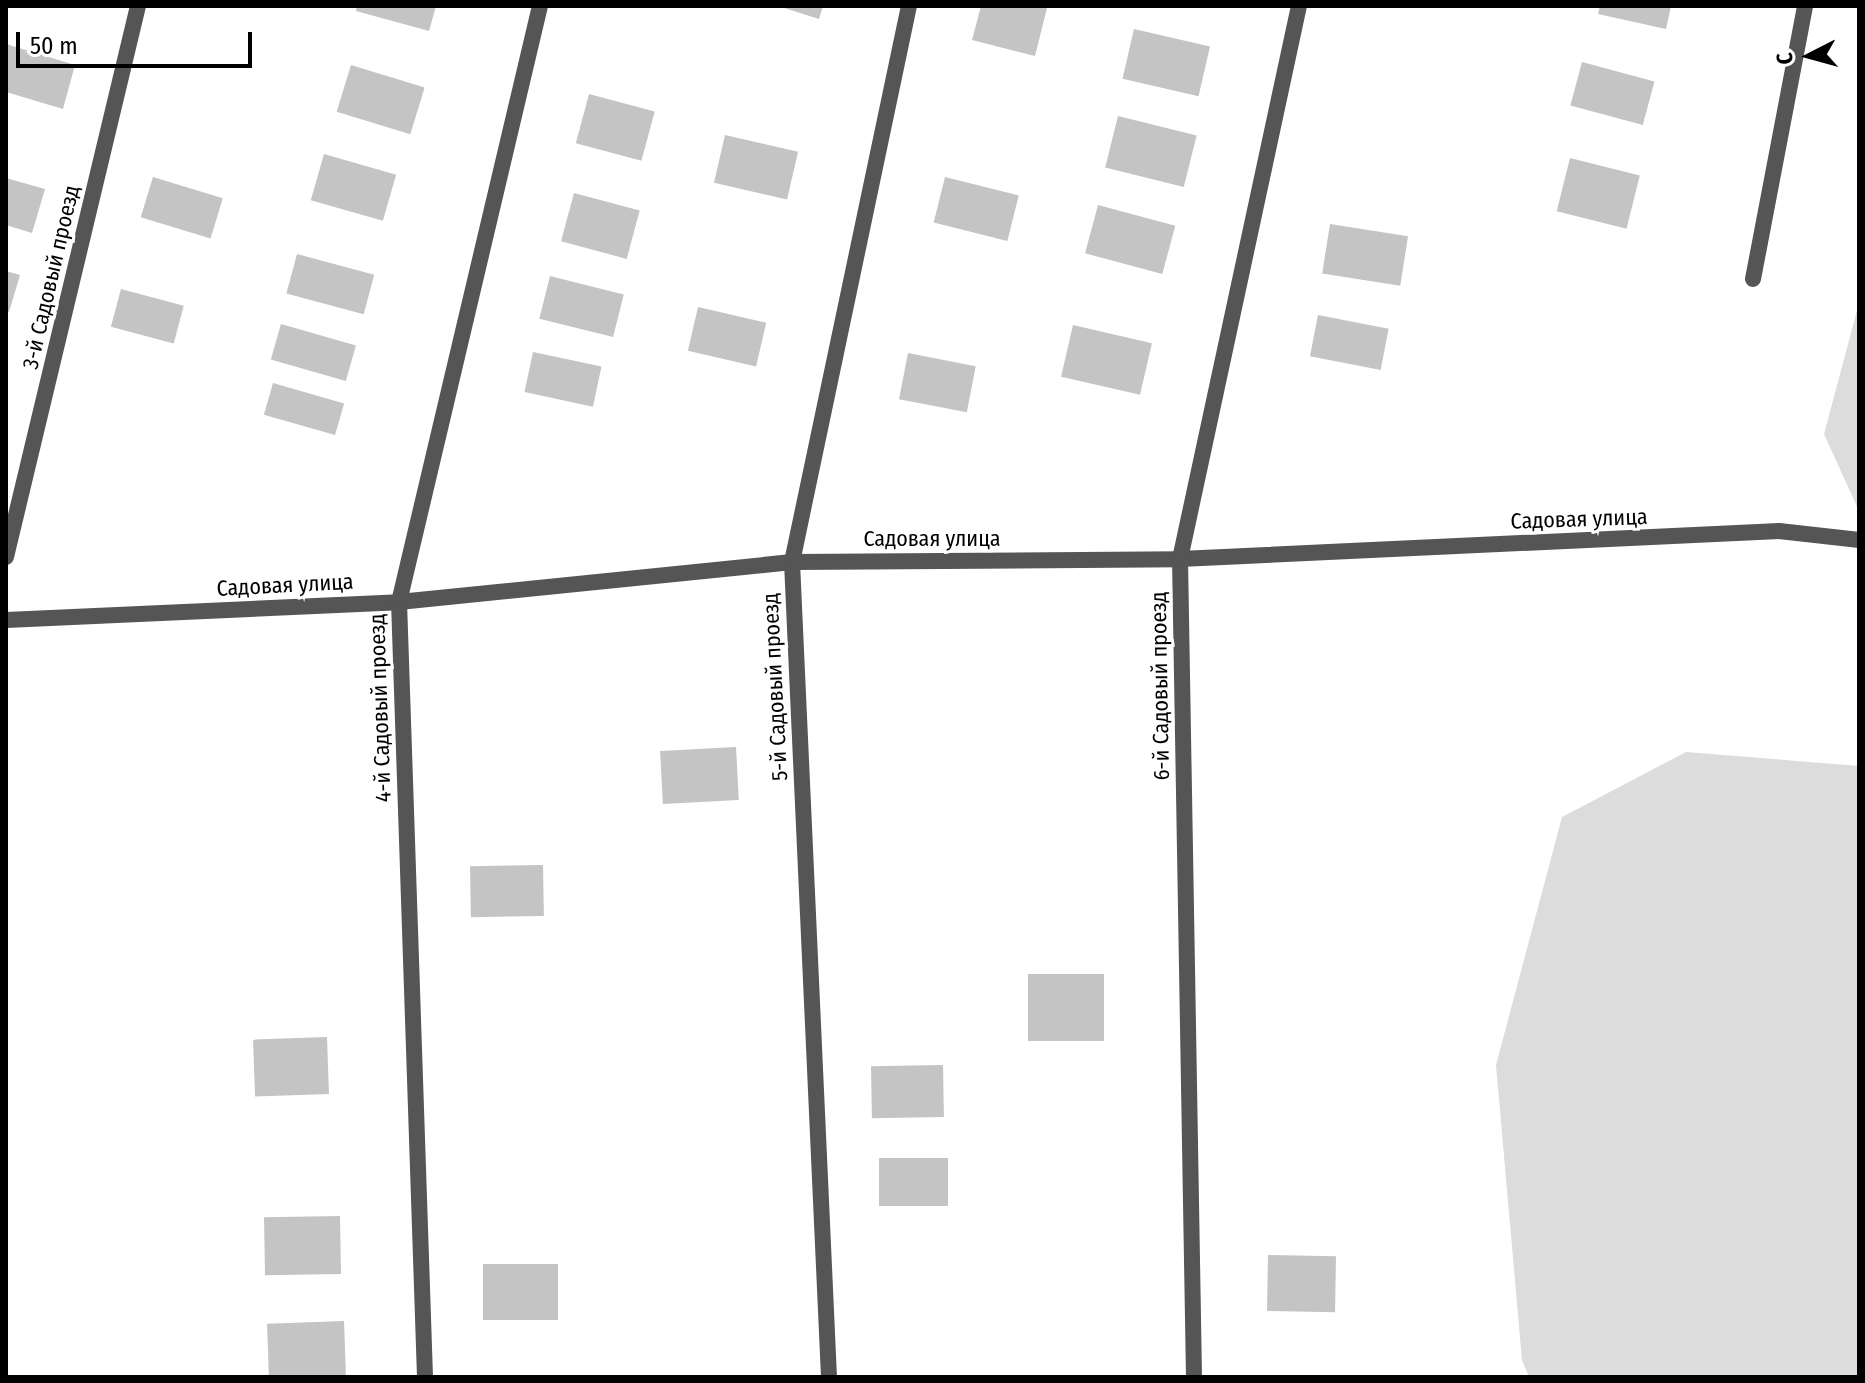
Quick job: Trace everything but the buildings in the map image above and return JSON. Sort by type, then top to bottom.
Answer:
[{"type":"street","name":"3-й Садовый проезд","points":[[6,557],[138,6]]},
{"type":"street","name":"4-й Садовый проезд","points":[[425,1377],[399,602],[540,6]]},
{"type":"street","name":"5-й Садовый проезд","points":[[829,1377],[792,562],[909,6]]},
{"type":"street","name":"6-й Садовый проезд","points":[[1194,1377],[1180,559],[1299,6]]},
{"type":"street","points":[[1753,279],[1805,6]]},
{"type":"street","name":"Садовая улица","points":[[6,620],[399,602],[792,562],[1180,559],[1779,531],[1859,540]]},
{"type":"shaded area","points":[[1859,303],[1859,511],[1824,434]]},
{"type":"shaded area","points":[[1686,752],[1859,766],[1859,1377],[1529,1377],[1522,1360],[1496,1065],[1562,817]]}]
